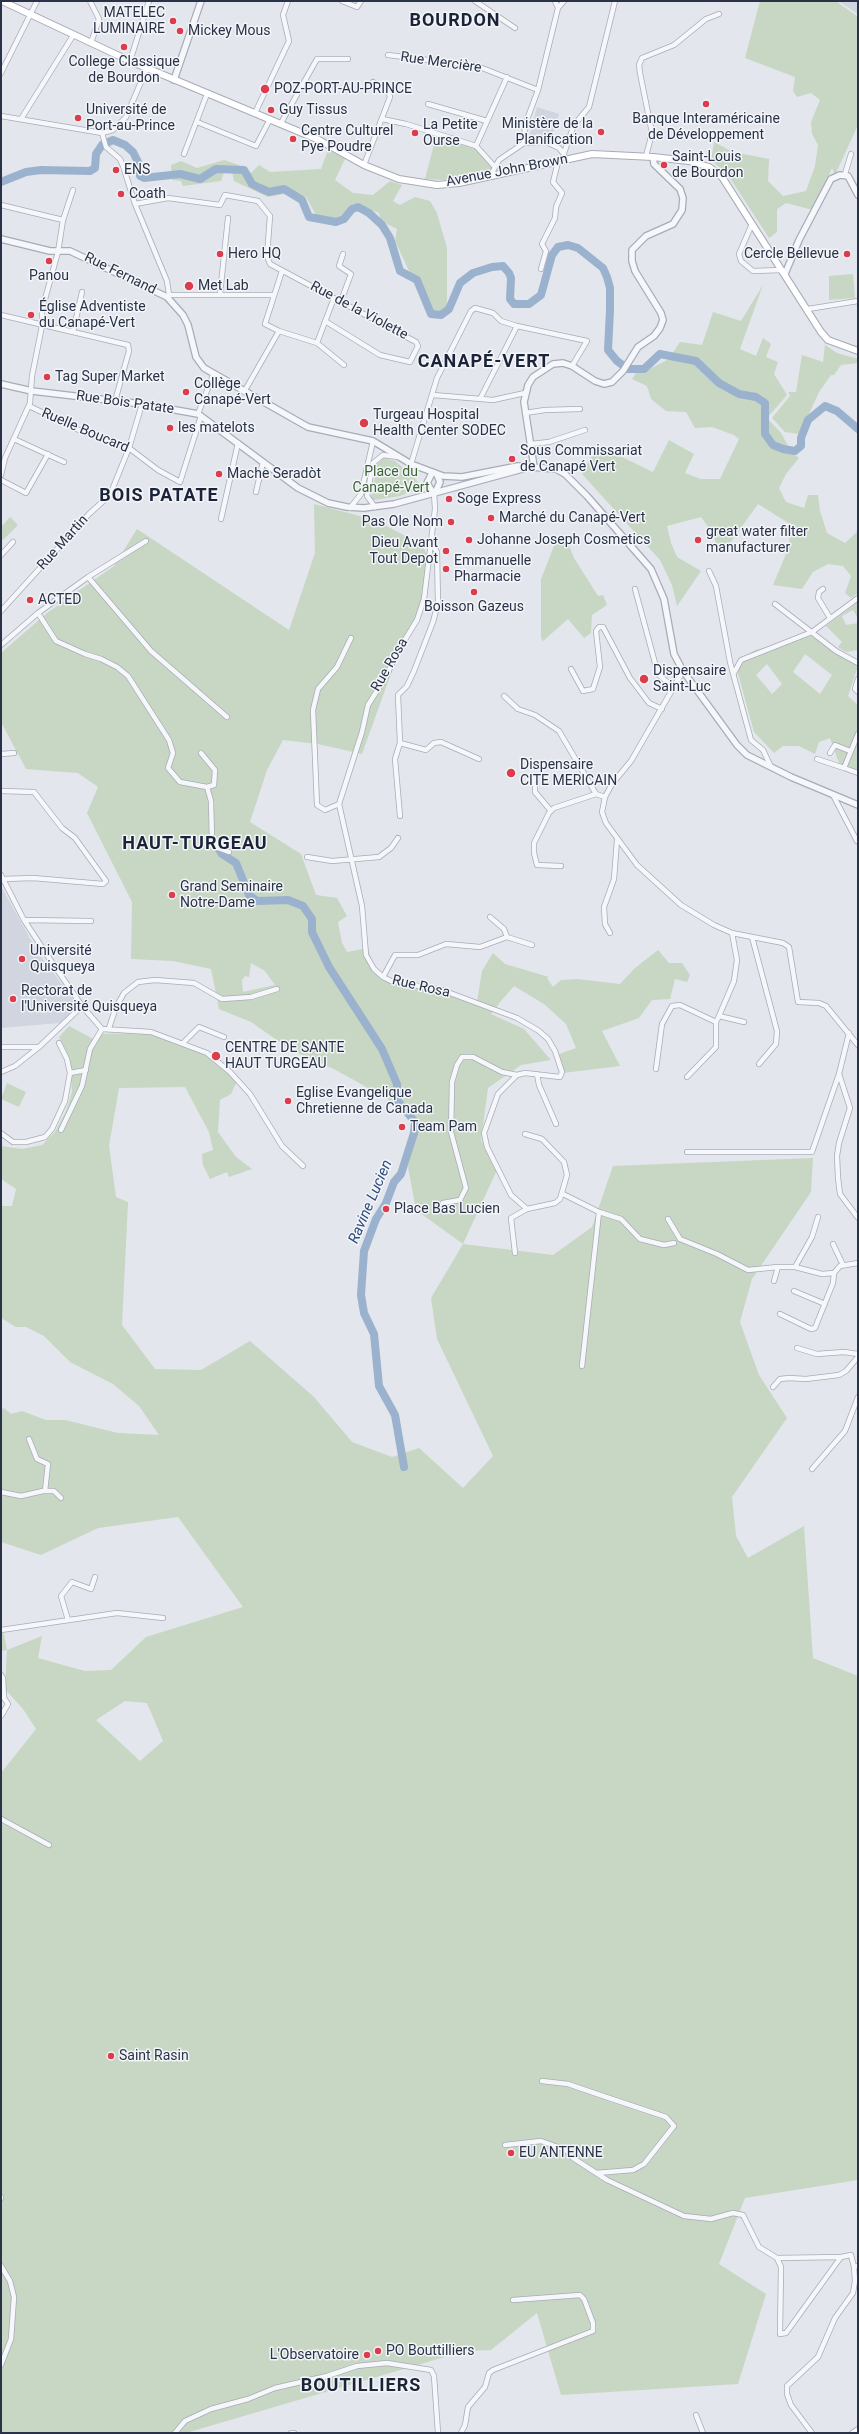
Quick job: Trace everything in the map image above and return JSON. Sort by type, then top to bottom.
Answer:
[{"type":"main road","name":"Avenue John Brown","points":[[2,1],[130,61],[281,123],[319,140],[364,165],[400,179],[437,185],[459,183],[592,154],[646,156],[689,161],[714,170],[722,177],[828,340],[858,351]]},
{"type":"street","points":[[1,73],[37,1]]},
{"type":"street","points":[[90,1],[99,20],[91,43]]},
{"type":"street","points":[[130,61],[149,1]]},
{"type":"street","points":[[174,80],[201,1]]},
{"type":"street","points":[[255,113],[289,41],[283,15],[288,1]]},
{"type":"street","points":[[342,1],[357,7],[361,1]]},
{"type":"street","points":[[475,1],[515,28]]},
{"type":"street","points":[[555,1],[558,8]]},
{"type":"street","points":[[524,143],[525,125],[538,90],[558,8],[564,1]]},
{"type":"street","points":[[564,154],[574,125],[589,107],[615,1]]},
{"type":"street","points":[[646,156],[652,133],[640,73],[642,58],[674,45],[706,19],[720,14]]},
{"type":"street","points":[[21,119],[74,34]]},
{"type":"street","name":"Rue Mercière","points":[[388,55],[477,66],[538,90]]},
{"type":"street","points":[[281,123],[317,59],[348,59]]},
{"type":"street","points":[[1,116],[102,133],[113,130],[126,117],[147,68]]},
{"type":"street","points":[[476,146],[507,77]]},
{"type":"street","points":[[364,165],[390,97],[389,93],[373,82]]},
{"type":"street","points":[[184,154],[208,94]]},
{"type":"street","points":[[428,104],[487,121]]},
{"type":"street","points":[[197,122],[256,146],[270,119]]},
{"type":"street","points":[[382,119],[406,124],[476,146],[494,166],[494,175]]},
{"type":"street","points":[[102,133],[106,147],[120,159],[135,204],[157,255],[168,296],[220,294],[272,295]]},
{"type":"street","points":[[494,166],[509,152],[524,143],[546,142],[560,148],[568,160]]},
{"type":"street","points":[[844,174],[851,154]]},
{"type":"street","points":[[531,467],[531,444],[525,413],[525,393],[533,377],[553,364],[572,366],[604,384],[612,382],[623,371],[638,347],[654,336],[663,320],[635,271],[632,261],[632,250],[646,236],[673,224],[682,210],[683,198],[680,189],[654,164],[653,157]]},
{"type":"street","points":[[541,269],[546,251],[542,244],[555,218],[556,207],[562,193],[553,182],[558,162]]},
{"type":"street","points":[[752,224],[739,254],[740,261],[753,271],[783,272],[828,183],[837,176],[844,174],[850,178],[858,195]]},
{"type":"street","points":[[1,475],[3,464],[29,406],[32,391],[32,376],[42,326],[42,310],[58,252],[63,220],[73,190]]},
{"type":"street","name":"Rue de la Violette","points":[[135,204],[168,198],[220,205],[225,195],[258,201],[270,216],[267,260],[282,271],[416,342],[418,346],[412,360],[408,362],[380,355],[326,321]]},
{"type":"street","points":[[1,205],[63,220]]},
{"type":"street","points":[[220,294],[228,218]]},
{"type":"street","name":"Rue Fernand","points":[[1,239],[58,252],[70,251],[168,296],[183,315],[188,325],[198,361],[213,375],[308,427],[373,441],[398,457],[434,474],[462,477],[510,467],[531,467],[556,470],[565,474],[588,496],[651,569],[664,599],[672,649],[683,671],[737,745],[747,755],[771,767],[858,805]]},
{"type":"street","points":[[341,301],[351,274],[339,266],[343,254]]},
{"type":"street","points":[[282,271],[272,295],[265,324],[279,331],[317,343],[344,365]]},
{"type":"street","points":[[73,332],[82,292]]},
{"type":"street","points":[[317,343],[334,298]]},
{"type":"street","points":[[808,309],[858,301]]},
{"type":"street","points":[[411,464],[437,378],[471,311],[475,308],[493,313],[501,321],[517,326],[587,341],[572,366]]},
{"type":"street","points":[[1,316],[128,345],[129,351],[115,401]]},
{"type":"street","points":[[480,399],[517,326]]},
{"type":"street","points":[[244,392],[279,331]]},
{"type":"street","points":[[199,415],[213,375]]},
{"type":"street","name":"Rue Bois Patate","points":[[1,384],[32,391],[142,404],[199,415],[306,493],[328,503],[350,508],[375,508],[531,467]]},
{"type":"street","points":[[433,394],[493,400],[525,393]]},
{"type":"street","name":"Rue Martin","points":[[1,611],[89,514],[110,495],[129,448],[142,404]]},
{"type":"street","name":"Ruelle Boucard","points":[[29,406],[81,431],[129,448],[158,470],[180,482],[199,415]]},
{"type":"street","points":[[525,413],[545,410],[580,409]]},
{"type":"street","points":[[531,444],[549,442],[585,430]]},
{"type":"street","points":[[14,439],[64,462]]},
{"type":"street","points":[[350,508],[361,494],[373,441]]},
{"type":"street","points":[[221,519],[238,443]]},
{"type":"street","points":[[1,480],[26,492],[48,454]]},
{"type":"street","points":[[375,508],[366,496],[373,463],[383,455],[398,457]]},
{"type":"street","points":[[256,492],[263,462]]},
{"type":"street","points":[[434,474],[440,482],[434,493],[427,484],[434,474]]},
{"type":"street","name":"Rue Rosa","points":[[434,493],[426,593],[417,620],[394,656],[388,674],[368,705],[362,732],[339,804],[353,860],[363,916],[366,955],[374,969],[383,978],[442,990],[517,1018],[539,1031],[548,1039],[555,1051],[562,1072],[557,1078],[525,1073],[517,1076]]},
{"type":"street","points":[[1,645],[38,613],[88,577],[146,541]]},
{"type":"street","points":[[1,555],[13,542]]},
{"type":"street","points":[[400,816],[395,759],[400,743],[398,695],[407,686],[414,671],[433,622],[438,603],[437,552],[431,543]]},
{"type":"street","points":[[709,571],[716,586],[733,674],[751,740],[763,750],[771,767]]},
{"type":"street","points":[[88,577],[151,651],[227,717]]},
{"type":"street","points":[[635,589],[658,674],[674,688]]},
{"type":"street","points":[[823,589],[819,592],[818,598],[830,618]]},
{"type":"street","points":[[733,674],[741,660],[812,632],[858,598]]},
{"type":"street","points":[[775,604],[836,651],[858,663]]},
{"type":"street","points":[[38,613],[56,641],[85,654],[101,659],[117,667],[128,676],[169,740],[173,753],[168,768],[180,782],[207,787],[214,785],[215,770],[201,754]]},
{"type":"street","points":[[571,669],[583,691],[592,689],[600,667],[596,631],[599,627],[602,627],[630,678],[649,703],[662,709]]},
{"type":"street","points":[[339,804],[325,810],[317,805],[313,710],[318,689],[342,660],[351,638]]},
{"type":"street","points":[[683,671],[631,762],[612,784],[606,797],[602,812],[606,823],[617,840],[637,865],[681,905],[714,925],[732,933],[783,943],[789,947],[798,1002],[822,1004],[858,1045]]},
{"type":"street","points":[[858,679],[855,689],[858,692]]},
{"type":"street","points":[[504,696],[518,709],[535,715],[559,731],[596,794]]},
{"type":"street","points":[[844,768],[858,734]]},
{"type":"street","points":[[400,743],[426,750],[434,743],[441,742],[479,759]]},
{"type":"street","points":[[830,753],[835,745],[850,751]]},
{"type":"street","points":[[1,754],[14,754]]},
{"type":"street","points":[[817,759],[858,773]]},
{"type":"street","points":[[535,778],[535,792],[551,811]]},
{"type":"street","points":[[207,787],[211,801],[212,839],[218,848],[229,852]]},
{"type":"street","points":[[1,791],[34,792],[54,819],[75,838],[106,881],[103,884],[2,877],[24,920],[82,1006],[102,1028],[151,1032],[184,1042],[208,1053],[230,1072],[250,1094],[282,1146],[303,1166]]},
{"type":"street","points":[[561,866],[537,865],[534,853],[534,843],[551,811],[596,794],[606,797]]},
{"type":"street","points":[[833,795],[857,841]]},
{"type":"street","points":[[307,857],[332,861],[382,856],[391,848],[398,838]]},
{"type":"street","points":[[610,933],[605,924],[604,907],[614,879],[617,840]]},
{"type":"street","points":[[490,917],[504,929],[507,937]]},
{"type":"street","points":[[24,920],[91,922]]},
{"type":"street","points":[[687,1077],[716,1047],[718,1038],[716,1022],[734,981],[737,960],[732,933]]},
{"type":"street","points":[[383,978],[395,956],[418,955],[446,944],[480,947],[507,937],[532,945]]},
{"type":"street","points":[[752,937],[777,1031],[776,1044],[759,1064]]},
{"type":"street","points":[[109,1028],[116,1007],[124,993],[138,982],[155,980],[194,983],[222,999],[251,997],[277,989]]},
{"type":"street","points":[[656,1070],[662,1024],[672,1006],[680,1004],[716,1022]]},
{"type":"street","points":[[1,1072],[15,1066],[82,1006]]},
{"type":"street","points":[[719,1016],[744,1022]]},
{"type":"street","points":[[184,1042],[199,1027],[224,1037]]},
{"type":"street","points":[[61,1130],[82,1086],[90,1049],[102,1028]]},
{"type":"street","points":[[687,1152],[812,1152],[839,1074],[849,1033]]},
{"type":"street","points":[[2,1134],[13,1142],[26,1142],[45,1137],[62,1111],[70,1073],[68,1059],[60,1043]]},
{"type":"street","points":[[1,1047],[39,1046]]},
{"type":"street","points":[[443,1203],[460,1200],[466,1188],[452,1132],[452,1082],[457,1065],[462,1057],[473,1057],[502,1072],[517,1076]]},
{"type":"street","points":[[70,1073],[86,1070]]},
{"type":"street","points":[[537,1074],[539,1085],[556,1124]]},
{"type":"street","points":[[839,1074],[850,1108],[837,1156],[838,1187],[840,1194],[858,1218]]},
{"type":"street","points":[[517,1076],[498,1094],[484,1133],[487,1147],[510,1195],[527,1209]]},
{"type":"street","points":[[515,1252],[510,1221],[527,1209],[555,1202],[563,1194],[567,1175],[564,1162],[542,1139],[524,1134]]},
{"type":"street","points":[[563,1194],[599,1212],[621,1219],[640,1239],[664,1245],[674,1243]]},
{"type":"street","points":[[582,1366],[599,1212]]},
{"type":"street","points":[[795,1267],[812,1237],[818,1217]]},
{"type":"street","points":[[668,1219],[680,1239],[717,1254],[748,1270],[795,1267],[822,1274],[834,1274]]},
{"type":"street","points":[[834,1244],[844,1265]]},
{"type":"street","points":[[780,1314],[813,1329],[815,1328],[833,1283],[834,1274],[838,1267],[858,1263]]},
{"type":"street","points":[[774,1281],[778,1267]]},
{"type":"street","points":[[794,1291],[825,1304]]},
{"type":"street","points":[[797,1348],[817,1354],[844,1352],[858,1355]]},
{"type":"street","points":[[773,1387],[780,1379],[806,1379],[839,1375],[846,1371],[858,1355],[858,1351]]},
{"type":"street","points":[[812,1469],[845,1430],[858,1397]]},
{"type":"street","points":[[29,1439],[37,1459],[48,1464],[45,1491]]},
{"type":"street","points":[[1,1492],[21,1496],[45,1491],[54,1491],[61,1498]]},
{"type":"street","points":[[68,1620],[61,1596],[72,1582],[91,1589],[95,1577]]},
{"type":"street","points":[[1,1630],[117,1613],[163,1618]]},
{"type":"street","points":[[1,1675],[3,1678],[4,1698],[8,1704],[1,1716]]},
{"type":"street","points":[[1,1820],[49,1845]]},
{"type":"street","points":[[542,2081],[568,2084],[666,2117],[674,2126],[644,2164],[633,2170],[596,2173]]},
{"type":"street","points":[[505,2145],[541,2141],[566,2150],[573,2158],[596,2173],[684,2216],[712,2219],[723,2218],[733,2213],[743,2216],[758,2247],[777,2258],[841,2257],[851,2254],[856,2266],[853,2292],[835,2318],[820,2352],[812,2364],[787,2386],[787,2394],[791,2405],[812,2433]]},
{"type":"street","points":[[777,2258],[782,2275],[778,2331],[783,2335],[841,2257]]},
{"type":"street","points":[[1,2266],[10,2281],[14,2297],[11,2338],[1,2365]]},
{"type":"street","points":[[461,2433],[465,2425],[468,2408],[486,2387],[489,2373],[493,2370],[593,2331],[593,2323],[584,2299],[580,2295],[513,2300]]},
{"type":"street","points":[[175,2433],[186,2421],[211,2408],[248,2399],[275,2388],[328,2376],[357,2366],[387,2362],[431,2370],[434,2376],[438,2433]]},
{"type":"street","points":[[696,2415],[703,2433]]},
{"type":"street","points":[[852,2433],[858,2429]]},
{"type":"shaded area","points":[[838,1],[858,1],[858,14],[849,8]]},
{"type":"shaded area","points":[[537,107],[559,114],[551,139],[529,138]]},
{"type":"shaded area","name":"Université Quisqueya","points":[[1,886],[37,951],[78,1006],[60,1023],[1,1028]]},
{"type":"green space","points":[[760,1],[836,1],[858,17],[858,125],[835,175],[832,168],[813,210],[786,203],[777,209],[777,232],[769,238],[728,175],[711,160],[714,142],[733,152],[769,159],[768,181],[783,196],[806,191],[815,166],[818,145],[812,134],[811,122],[820,100],[811,93],[797,97],[793,91],[795,77],[745,58]]},
{"type":"green space","points":[[437,133],[476,146],[493,163],[491,171],[443,180],[425,179]]},
{"type":"green space","points":[[328,150],[345,159],[335,180],[353,193],[373,195],[390,181],[402,185],[393,201],[400,205],[415,197],[430,201],[437,213],[447,248],[447,311],[443,316],[433,315],[418,278],[410,273],[395,241],[397,229],[381,221],[379,213],[355,204],[349,206],[347,212],[335,219],[316,215],[306,197],[293,192],[268,197],[234,181],[232,172],[224,172],[221,181],[183,186],[181,181],[172,180],[171,165],[181,161],[197,168],[224,160],[239,165],[251,173],[259,165],[270,172],[321,169]]},
{"type":"green space","points":[[853,274],[855,298],[829,300],[829,276]]},
{"type":"green space","points":[[763,285],[740,349],[756,356],[763,338],[771,344],[766,357],[778,362],[774,374],[787,395],[767,418],[781,433],[792,453],[799,458],[786,474],[779,488],[786,502],[804,508],[808,495],[818,495],[820,511],[827,533],[845,543],[858,531],[858,593],[851,598],[845,593],[851,576],[843,566],[828,564],[813,572],[802,589],[773,585],[789,547],[790,524],[758,504],[725,550],[717,551],[714,535],[701,517],[667,526],[671,543],[677,557],[701,571],[677,606],[672,585],[660,560],[582,474],[591,457],[598,454],[622,457],[653,472],[669,440],[694,454],[685,473],[701,479],[720,479],[739,439],[734,435],[712,427],[695,428],[686,412],[666,411],[651,399],[647,386],[632,379],[636,373],[644,372],[669,359],[680,342],[702,345],[713,312],[741,321]]},
{"type":"green space","points":[[825,345],[837,353],[858,359],[858,363],[841,365],[834,375],[831,375],[819,392],[800,434],[785,432],[772,418],[790,396],[788,392],[796,392],[802,355],[823,362]]},
{"type":"green space","name":"Place du Canapé-Vert","points":[[384,458],[395,461],[413,476],[418,482],[418,489],[400,496],[374,500],[371,498],[377,464]]},
{"type":"green space","points":[[314,504],[375,520],[415,541],[424,548],[429,562],[428,591],[422,610],[409,632],[393,668],[362,754],[318,744],[283,740],[267,770],[250,822],[301,854],[316,895],[337,898],[347,916],[338,922],[342,943],[347,952],[368,948],[373,967],[387,978],[444,989],[477,1002],[482,971],[493,953],[505,964],[549,977],[547,978],[553,987],[561,980],[577,979],[620,984],[635,968],[658,950],[669,963],[682,963],[690,975],[687,982],[675,979],[670,999],[652,1000],[639,1018],[602,1031],[620,1066],[563,1073],[559,1054],[576,1048],[566,1024],[544,1004],[514,986],[491,1014],[524,1029],[551,1060],[521,1065],[488,1088],[481,1140],[497,1170],[463,1244],[416,1210],[408,1167],[418,1124],[386,1098],[334,1069],[291,1050],[251,1022],[219,1009],[211,969],[173,961],[131,959],[132,902],[87,813],[98,787],[78,773],[26,769],[1,722],[1,653],[47,613],[114,566],[137,529],[289,630],[315,553]],"holes":[[[251,963],[265,971],[275,985],[243,992],[242,980],[245,976],[249,977]]]},
{"type":"green space","points":[[10,517],[18,525],[3,540],[1,538],[1,527]]},
{"type":"green space","points":[[562,538],[568,543],[574,558],[598,596],[603,595],[607,605],[592,615],[591,633],[584,638],[568,619],[543,641],[541,638],[541,579],[554,546]]},
{"type":"green space","points":[[858,602],[858,618],[853,610],[842,616],[846,625],[858,623],[858,650],[846,652],[838,647],[842,642],[826,626]]},
{"type":"green space","points":[[811,636],[858,666],[848,696],[858,705],[858,771],[839,763],[830,738],[819,742],[815,754],[799,746],[783,746],[774,753],[754,732],[737,670],[742,659],[755,650]],"holes":[[[805,654],[832,675],[820,694],[793,672]],[[767,664],[782,684],[772,694],[756,675]]]},
{"type":"green space","points":[[69,1026],[97,1041],[102,1034],[143,1033],[187,1043],[212,1057],[237,1081],[231,1094],[220,1100],[218,1132],[236,1157],[252,1169],[229,1177],[227,1172],[210,1179],[203,1165],[202,1154],[213,1150],[209,1132],[185,1087],[119,1088],[109,1146],[116,1197],[128,1202],[122,1325],[155,1369],[201,1370],[250,1341],[314,1397],[352,1442],[392,1457],[419,1448],[463,1488],[493,1456],[437,1339],[431,1298],[463,1244],[553,1255],[592,1227],[613,1166],[813,1158],[811,1192],[752,1279],[740,1322],[759,1375],[787,1418],[732,1497],[736,1536],[748,1558],[804,1526],[813,1658],[858,1676],[858,2180],[745,2198],[719,2264],[766,2294],[738,2384],[561,2395],[537,2313],[491,2350],[465,2351],[186,2433],[1,2433],[1,1773],[36,1729],[23,1709],[5,1689],[7,1650],[42,1636],[38,1658],[85,1671],[111,1670],[146,1637],[243,1607],[178,1517],[98,1528],[41,1555],[1,1542],[1,1410],[4,1408],[11,1414],[22,1411],[46,1420],[65,1420],[118,1433],[159,1435],[139,1406],[113,1384],[70,1362],[44,1336],[26,1327],[16,1327],[1,1318],[1,1206],[12,1206],[16,1189],[1,1179],[1,1146],[22,1149],[42,1145],[55,1132],[66,1111],[72,1092],[70,1058],[59,1037]],"holes":[[[125,1701],[147,1703],[163,1741],[140,1761],[96,1720]]]},
{"type":"green space","points":[[7,1083],[26,1092],[19,1107],[1,1099]]},
{"type":"green space","points":[[1,1632],[4,1634],[7,1650],[1,1651]]},
{"type":"waterway","points":[[1,182],[26,172],[41,170],[90,171],[95,168],[96,154],[102,145],[113,140],[125,145],[133,152],[138,162],[140,176],[144,178],[180,174],[200,179],[216,169],[244,170],[252,184],[269,192],[284,189],[302,200],[309,217],[336,222],[344,219],[352,209],[358,207],[369,213],[382,225],[390,238],[400,271],[417,280],[431,314],[441,315],[449,309],[460,283],[473,273],[492,267],[503,266],[509,273],[511,278],[510,299],[514,304],[529,304],[541,295],[552,255],[558,247],[568,245],[578,248],[603,268],[610,288],[608,350],[617,361],[628,369],[644,369],[660,354],[696,361],[719,383],[739,394],[756,397],[765,403],[765,434],[773,445],[783,449],[795,451],[801,446],[801,438],[808,420],[825,406],[837,411],[858,429]]},
{"type":"waterway","name":"Ravine Lucien","points":[[215,843],[222,854],[236,863],[249,895],[257,901],[288,900],[303,906],[312,919],[312,932],[329,967],[382,1049],[397,1084],[397,1100],[415,1122],[414,1133],[401,1174],[394,1182],[386,1203],[376,1219],[364,1251],[361,1295],[364,1313],[374,1334],[379,1386],[395,1415],[404,1467]]},
{"type":"place","name":"MATELEC LUMINAIRE","points":[[173,21]]},
{"type":"place","name":"Mickey Mous","points":[[180,31]]},
{"type":"place","name":"College Classique de Bourdon","points":[[124,47]]},
{"type":"place","name":"POZ-PORT-AU-PRINCE","points":[[265,89]]},
{"type":"place","name":"Banque Interaméricaine de Développement","points":[[706,104]]},
{"type":"place","name":"Guy Tissus","points":[[271,110]]},
{"type":"place","name":"Université de Port-au-Prince","points":[[78,118]]},
{"type":"place","name":"Ministère de la Planification","points":[[601,132]]},
{"type":"place","name":"La Petite Ourse","points":[[415,133]]},
{"type":"place","name":"Centre Culturel Pye Poudre","points":[[293,139]]},
{"type":"place","name":"Saint-Louis de Bourdon","points":[[664,165]]},
{"type":"place","name":"ENS","points":[[116,170]]},
{"type":"place","name":"Coath","points":[[121,194]]},
{"type":"place","name":"Hero HQ","points":[[220,254]]},
{"type":"place","name":"Cercle Bellevue","points":[[847,254]]},
{"type":"place","name":"Panou","points":[[49,261]]},
{"type":"place","name":"Met Lab","points":[[189,286]]},
{"type":"place","name":"Église Adventiste du Canapé-Vert","points":[[31,315]]},
{"type":"place","name":"Tag Super Market","points":[[47,377]]},
{"type":"place","name":"Collège Canapé-Vert","points":[[186,392]]},
{"type":"place","name":"Turgeau Hospital Health Center SODEC","points":[[364,423]]},
{"type":"place","name":"les matelots","points":[[170,428]]},
{"type":"place","name":"Sous Commissariat de Canapé Vert","points":[[512,459]]},
{"type":"place","name":"Mache Seradòt","points":[[219,474]]},
{"type":"place","name":"Soge Express","points":[[449,499]]},
{"type":"place","name":"Marché du Canapé-Vert","points":[[491,518]]},
{"type":"place","name":"Pas Ole Nom","points":[[451,522]]},
{"type":"place","name":"Johanne Joseph Cosmetics","points":[[469,540]]},
{"type":"place","name":"great water filter manufacturer","points":[[698,540]]},
{"type":"place","name":"Dieu Avant Tout Depot","points":[[446,551]]},
{"type":"place","name":"Emmanuelle Pharmacie","points":[[446,569]]},
{"type":"place","name":"Boisson Gazeus","points":[[474,592]]},
{"type":"place","name":"ACTED","points":[[30,600]]},
{"type":"place","name":"Dispensaire Saint-Luc","points":[[644,679]]},
{"type":"place","name":"Dispensaire CITE MERICAIN","points":[[511,773]]},
{"type":"place","name":"Grand Seminaire Notre-Dame","points":[[172,895]]},
{"type":"place","name":"Université Quisqueya","points":[[22,959]]},
{"type":"place","name":"Rectorat de l'Université Quisqueya","points":[[13,999]]},
{"type":"place","name":"CENTRE DE SANTE HAUT TURGEAU","points":[[216,1056]]},
{"type":"place","name":"Eglise Evangelique Chretienne de Canada","points":[[288,1101]]},
{"type":"place","name":"Team Pam","points":[[402,1127]]},
{"type":"place","name":"Place Bas Lucien","points":[[386,1209]]},
{"type":"place","name":"Saint Rasin","points":[[111,2056]]},
{"type":"place","name":"EU ANTENNE","points":[[511,2153]]},
{"type":"place","name":"PO Bouttilliers","points":[[378,2351]]},
{"type":"place","name":"L'Observatoire","points":[[367,2355]]},
{"type":"district","name":"BOURDON","points":[[455,21]]},
{"type":"district","name":"CANAPÉ-VERT","points":[[484,362]]},
{"type":"district","name":"BOIS PATATE","points":[[159,496]]},
{"type":"district","name":"HAUT-TURGEAU","points":[[195,844]]},
{"type":"district","name":"BOUTILLIERS","points":[[361,2386]]}]
